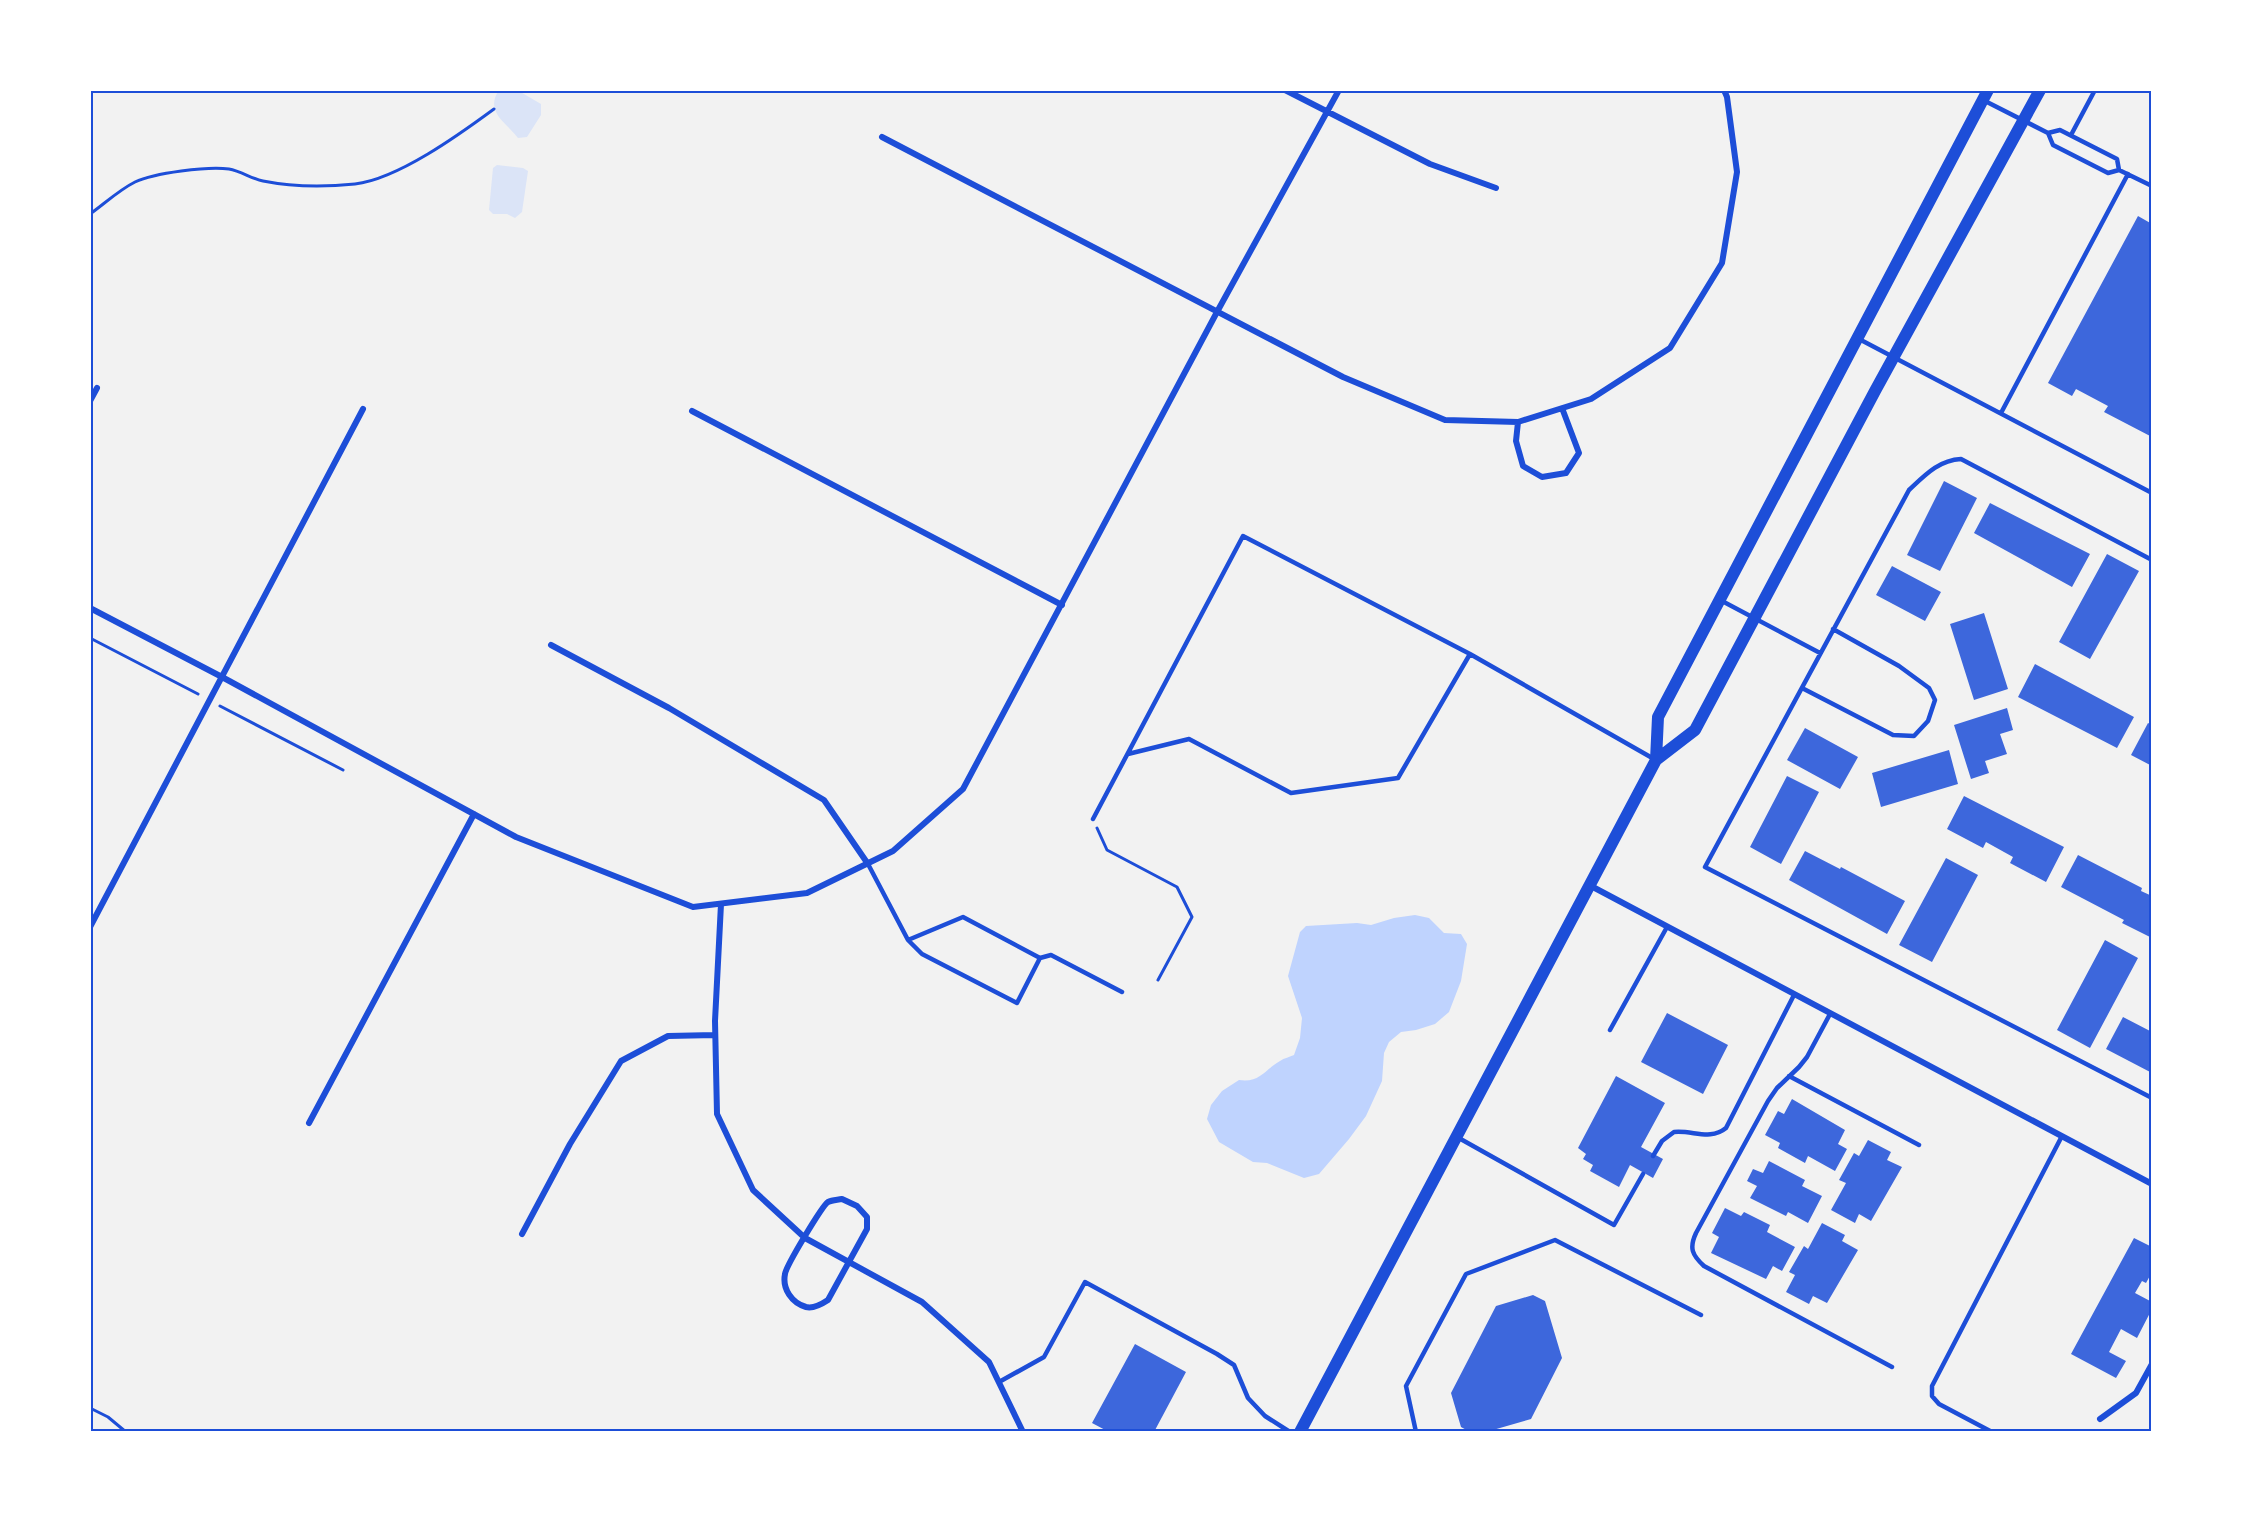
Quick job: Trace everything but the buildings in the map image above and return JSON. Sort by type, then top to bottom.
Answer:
[{"type":"main road","points":[[1656,760],[1695,730],[1893,358],[2040,90]]},
{"type":"main road","points":[[1300,1432],[1656,760],[1658,717],[1985,95]]},
{"type":"street","points":[[1286,90],[1430,164],[1496,188]]},
{"type":"street","points":[[90,608],[516,837],[693,907],[807,894],[893,851],[963,789],[1217,312],[1339,90]]},
{"type":"street","points":[[882,137],[1343,377],[1445,420],[1518,422],[1591,399],[1670,348],[1708,287],[1722,263],[1737,172],[1727,97],[1724,90]]},
{"type":"street","points":[[90,401],[97,388]]},
{"type":"street","points":[[1518,422],[1516,441],[1522,466],[1542,477],[1566,473],[1579,453],[1562,408]]},
{"type":"street","points":[[90,927],[363,409]]},
{"type":"street","points":[[692,411],[1062,605]]},
{"type":"street","points":[[550,645],[669,708],[824,800],[868,864]]},
{"type":"street","points":[[309,1123],[474,814]]},
{"type":"street","points":[[1591,886],[2152,1184]]},
{"type":"street","points":[[722,904],[715,1035],[717,1114],[753,1190],[805,1238],[922,1302],[989,1362],[1023,1432]]},
{"type":"street","points":[[522,1234],[570,1144],[621,1061],[669,1035],[715,1035]]},
{"type":"street","points":[[842,1199],[857,1206],[867,1217],[867,1229],[828,1300],[819,1306],[807,1307],[793,1300],[785,1289],[785,1274],[805,1238],[820,1210],[830,1201],[842,1199]]},
{"type":"street","points":[[2100,1419],[2136,1393],[2152,1364]]},
{"type":"lane","points":[[2071,135],[2095,90]]},
{"type":"lane","points":[[1985,95],[2023,121],[2048,133],[2060,130],[2117,159],[2119,170]]},
{"type":"lane","points":[[2048,133],[2053,145],[2074,156],[2108,173],[2119,170],[2152,186]]},
{"type":"lane","points":[[2001,413],[2128,174]]},
{"type":"lane","points":[[1858,339],[2152,493]]},
{"type":"lane","points":[[2152,560],[1962,459],[1949,460],[1933,468],[1909,490],[1705,867],[2152,1098]]},
{"type":"lane","points":[[1093,819],[1243,536],[1470,654],[1656,760]]},
{"type":"lane","points":[[1719,600],[1820,653]]},
{"type":"lane","points":[[1802,688],[1893,735],[1914,736],[1928,721],[1935,700],[1929,688],[1899,666],[1833,629]]},
{"type":"lane","points":[[1128,754],[1189,739],[1291,793],[1398,778],[1470,654]]},
{"type":"lane","points":[[868,864],[908,940],[922,954],[1017,1003],[1040,958]]},
{"type":"lane","points":[[908,940],[963,917],[1040,958],[1051,955],[1122,992]]},
{"type":"lane","points":[[1610,1030],[1667,927]]},
{"type":"lane","points":[[1653,1156],[1662,1141],[1674,1132],[1710,1135],[1719,1134],[1726,1128],[1794,995]]},
{"type":"lane","points":[[1830,1014],[1807,1057],[1776,1088],[1753,1126],[1696,1233],[1691,1250],[1694,1257],[1704,1266],[1892,1368]]},
{"type":"lane","points":[[1789,1076],[1919,1145]]},
{"type":"lane","points":[[1992,1432],[1939,1404],[1932,1396],[1932,1386],[2062,1136]]},
{"type":"lane","points":[[1457,1137],[1614,1225],[1642,1174]]},
{"type":"lane","points":[[1416,1432],[1406,1386],[1466,1275],[1555,1240],[1701,1315]]},
{"type":"lane","points":[[999,1382],[1044,1357],[1085,1282],[1234,1365],[1248,1398],[1265,1416],[1290,1432]]},
{"type":"path","points":[[90,214],[134,183],[152,176],[186,171],[233,170],[251,178],[295,185],[369,181],[427,153],[494,109]]},
{"type":"path","points":[[1093,819],[1107,850],[1177,887],[1192,917],[1158,980]]},
{"type":"path","points":[[90,1408],[126,1432]]},
{"type":"shaded area","points":[[499,90],[517,90],[541,104],[541,115],[527,137],[518,138],[499,117],[494,105]]},
{"type":"shaded area","points":[[497,165],[523,168],[528,171],[522,212],[515,218],[507,214],[493,214],[489,210],[493,168]]},
{"type":"water","points":[[1415,915],[1429,918],[1444,933],[1461,934],[1467,944],[1461,981],[1449,1012],[1435,1024],[1401,1032],[1389,1042],[1384,1053],[1382,1081],[1366,1116],[1319,1174],[1304,1178],[1267,1163],[1253,1162],[1219,1142],[1207,1119],[1211,1105],[1222,1091],[1239,1080],[1257,1078],[1282,1060],[1294,1055],[1300,1038],[1302,1018],[1288,976],[1300,932],[1306,926],[1357,923],[1371,925]]}]
